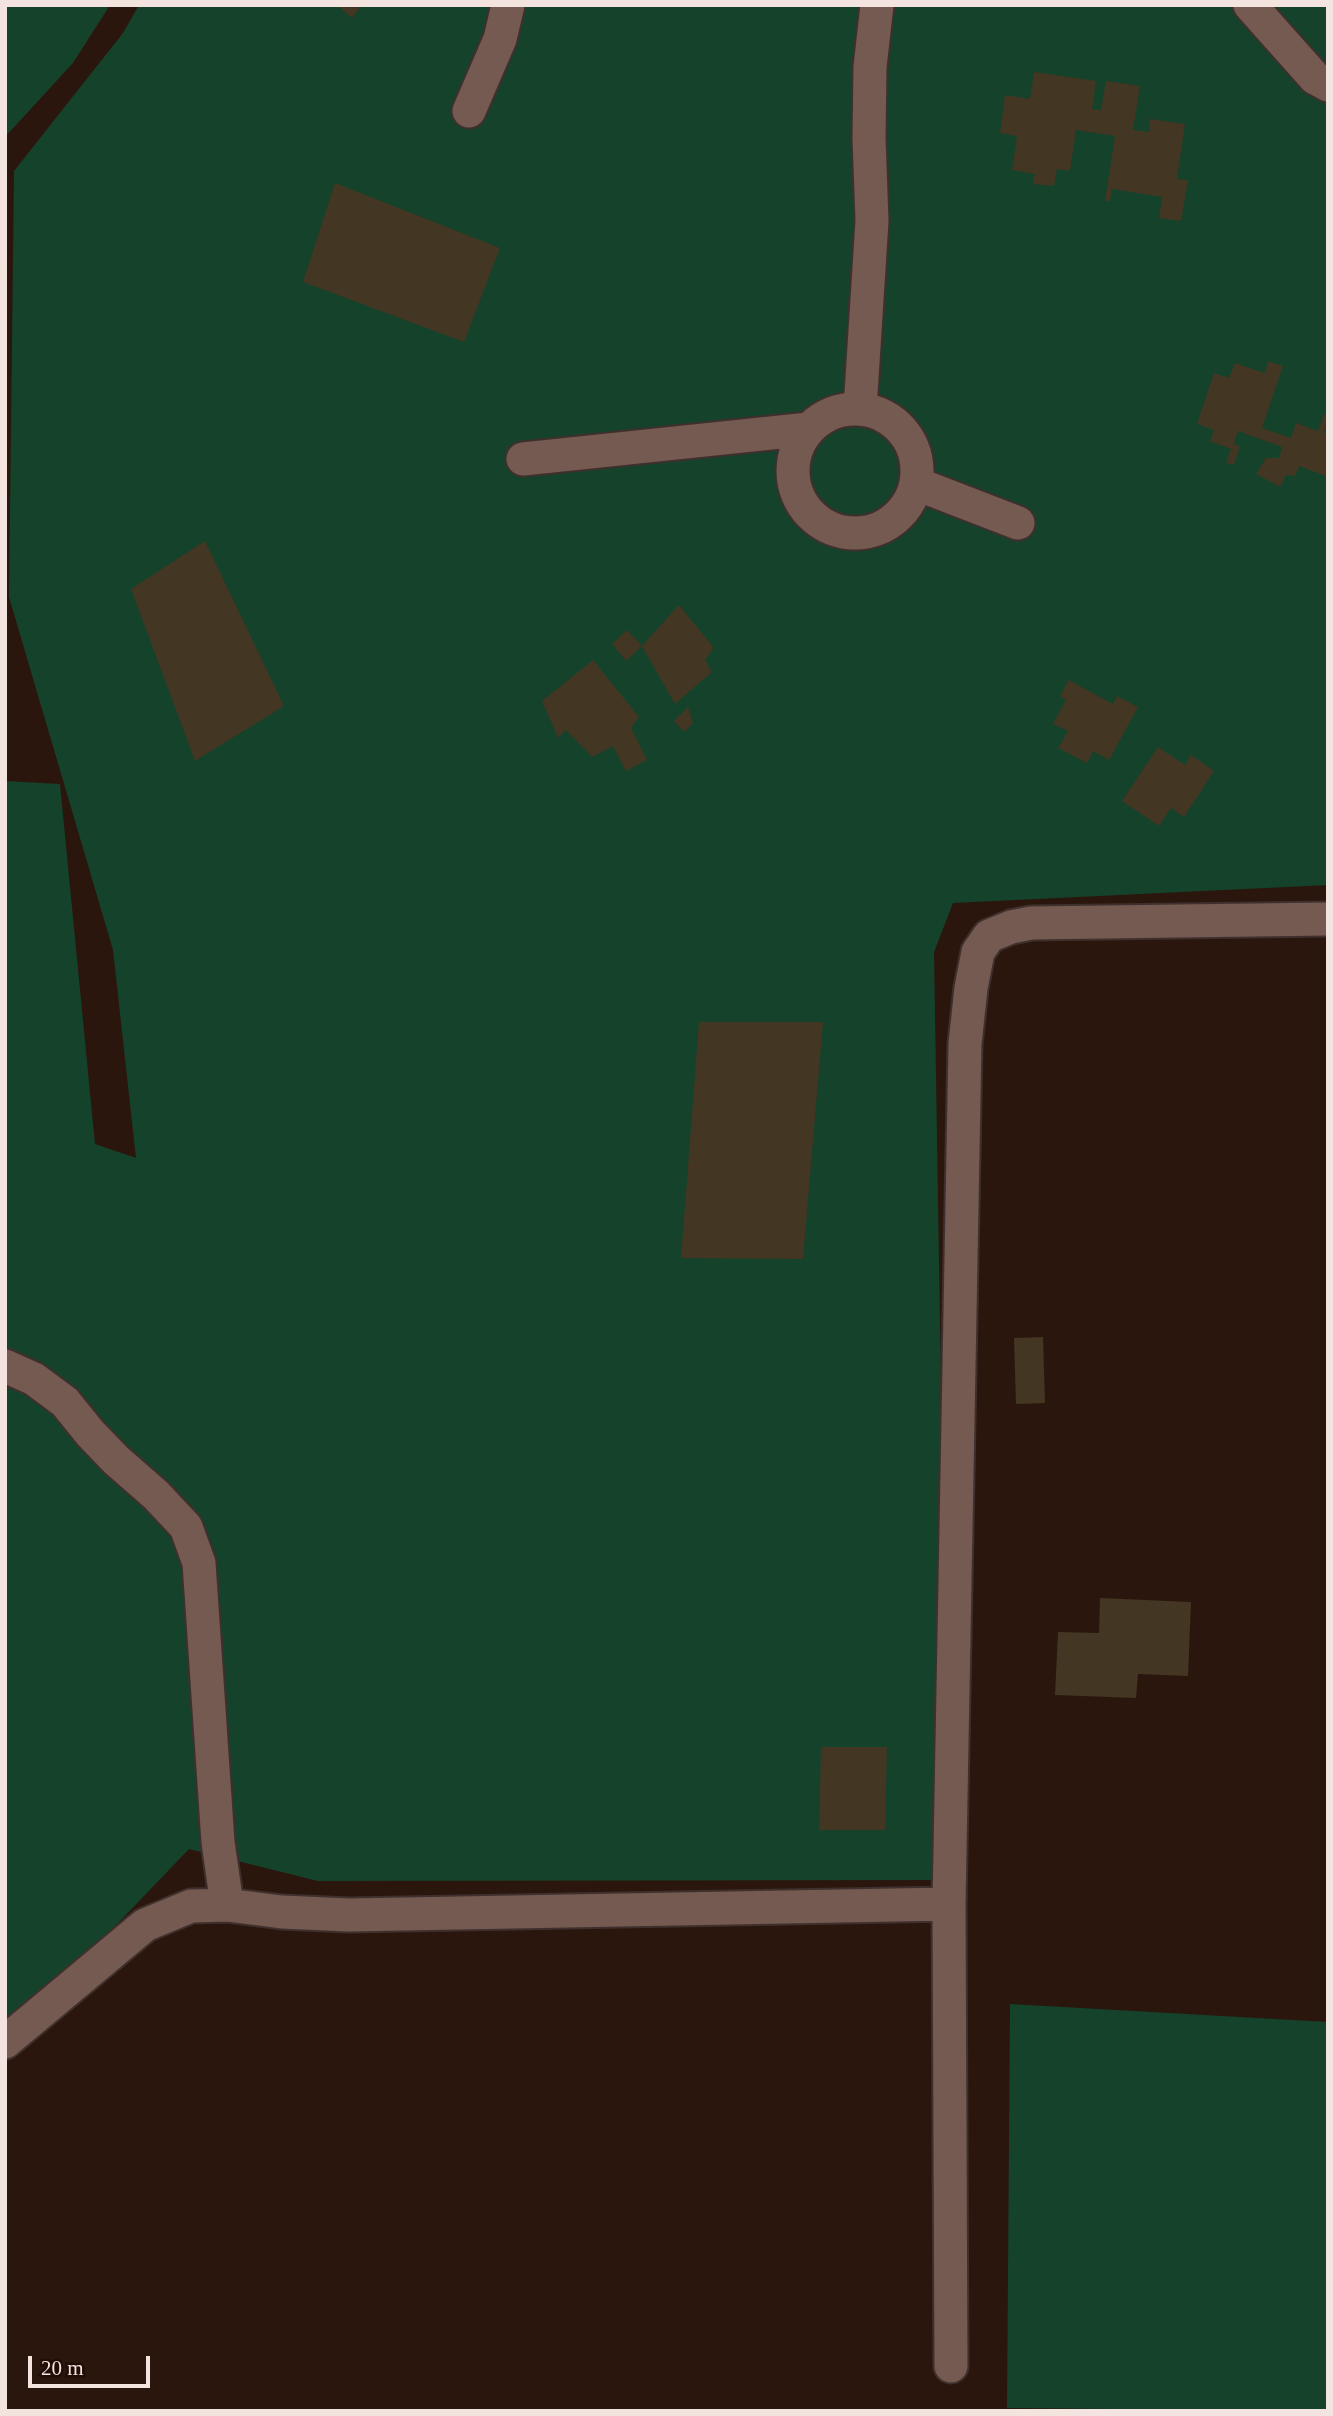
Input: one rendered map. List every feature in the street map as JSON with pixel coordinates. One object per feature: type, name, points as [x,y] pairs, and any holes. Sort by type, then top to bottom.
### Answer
[{"type":"street","points":[[469,111],[499,39],[508,5]]},
{"type":"street","points":[[860,409],[872,221],[870,67],[877,5]]},
{"type":"street","points":[[1250,5],[1315,78],[1328,85]]},
{"type":"street","points":[[860,409],[877,412],[893,421],[905,433],[914,449],[918,466],[917,484],[905,510],[883,528],[854,534],[827,528],[805,509],[793,483],[795,454],[809,429],[824,417],[841,410],[860,409]]},
{"type":"street","points":[[523,459],[809,429]]},
{"type":"street","points":[[917,484],[1018,523]]},
{"type":"street","points":[[951,2366],[949,1904],[965,1044],[978,952],[989,936],[1031,922],[1328,919]]},
{"type":"street","points":[[5,1366],[34,1379],[65,1402],[116,1460],[156,1495],[186,1527],[199,1563],[218,1842],[227,1905]]},
{"type":"street","points":[[5,2042],[145,1925],[191,1906],[227,1905],[282,1912],[349,1915],[949,1904]]},
{"type":"green space","points":[[5,5],[110,5],[73,63],[5,137]]},
{"type":"green space","points":[[139,5],[1328,5],[1328,885],[953,903],[934,952],[949,1880],[318,1881],[189,1849],[5,2041],[5,781],[60,784],[95,1144],[136,1158],[113,950],[9,597],[14,171],[123,33]]},
{"type":"green space","points":[[1010,2004],[1328,2022],[1328,2411],[1007,2408]]},
{"type":"building","points":[[337,5],[362,5],[352,18]]},
{"type":"building","points":[[1034,72],[1096,81],[1092,109],[1101,110],[1106,81],[1140,86],[1133,130],[1149,132],[1150,119],[1185,124],[1177,179],[1188,180],[1181,221],[1159,218],[1162,197],[1112,189],[1110,201],[1105,201],[1115,136],[1076,130],[1070,171],[1057,169],[1054,186],[1033,184],[1035,174],[1012,170],[1017,136],[1000,133],[1005,95],[1030,99]]},
{"type":"building","points":[[335,183],[500,248],[464,342],[303,282]]},
{"type":"building","points":[[1268,361],[1283,366],[1262,428],[1291,438],[1296,423],[1318,431],[1324,414],[1328,416],[1324,433],[1328,434],[1328,477],[1299,466],[1295,476],[1286,475],[1280,487],[1256,474],[1266,458],[1279,458],[1282,447],[1238,431],[1234,444],[1240,446],[1234,465],[1226,463],[1231,449],[1210,441],[1214,430],[1197,424],[1214,373],[1229,378],[1235,363],[1265,373]]},
{"type":"building","points":[[205,541],[284,706],[195,761],[131,589]]},
{"type":"building","points":[[679,605],[714,648],[705,660],[712,672],[675,704],[642,646]]},
{"type":"building","points":[[627,630],[642,646],[626,661],[612,644]]},
{"type":"building","points":[[593,660],[639,717],[631,728],[647,760],[626,771],[613,746],[592,757],[566,730],[558,738],[542,701]]},
{"type":"building","points":[[1069,680],[1113,704],[1117,696],[1138,707],[1109,760],[1093,751],[1087,763],[1058,748],[1068,731],[1053,724],[1066,700],[1060,696]]},
{"type":"building","points":[[688,707],[693,723],[684,732],[674,721]]},
{"type":"building","points":[[1158,747],[1185,765],[1191,755],[1214,771],[1184,817],[1171,808],[1159,826],[1122,801]]},
{"type":"building","points":[[699,1022],[823,1022],[803,1259],[681,1258]]},
{"type":"building","points":[[1043,1337],[1045,1403],[1016,1404],[1014,1338]]},
{"type":"building","points":[[1100,1598],[1191,1602],[1188,1676],[1138,1674],[1136,1698],[1055,1695],[1058,1632],[1099,1633]]},
{"type":"building","points":[[821,1747],[887,1747],[885,1830],[819,1830]]}]
